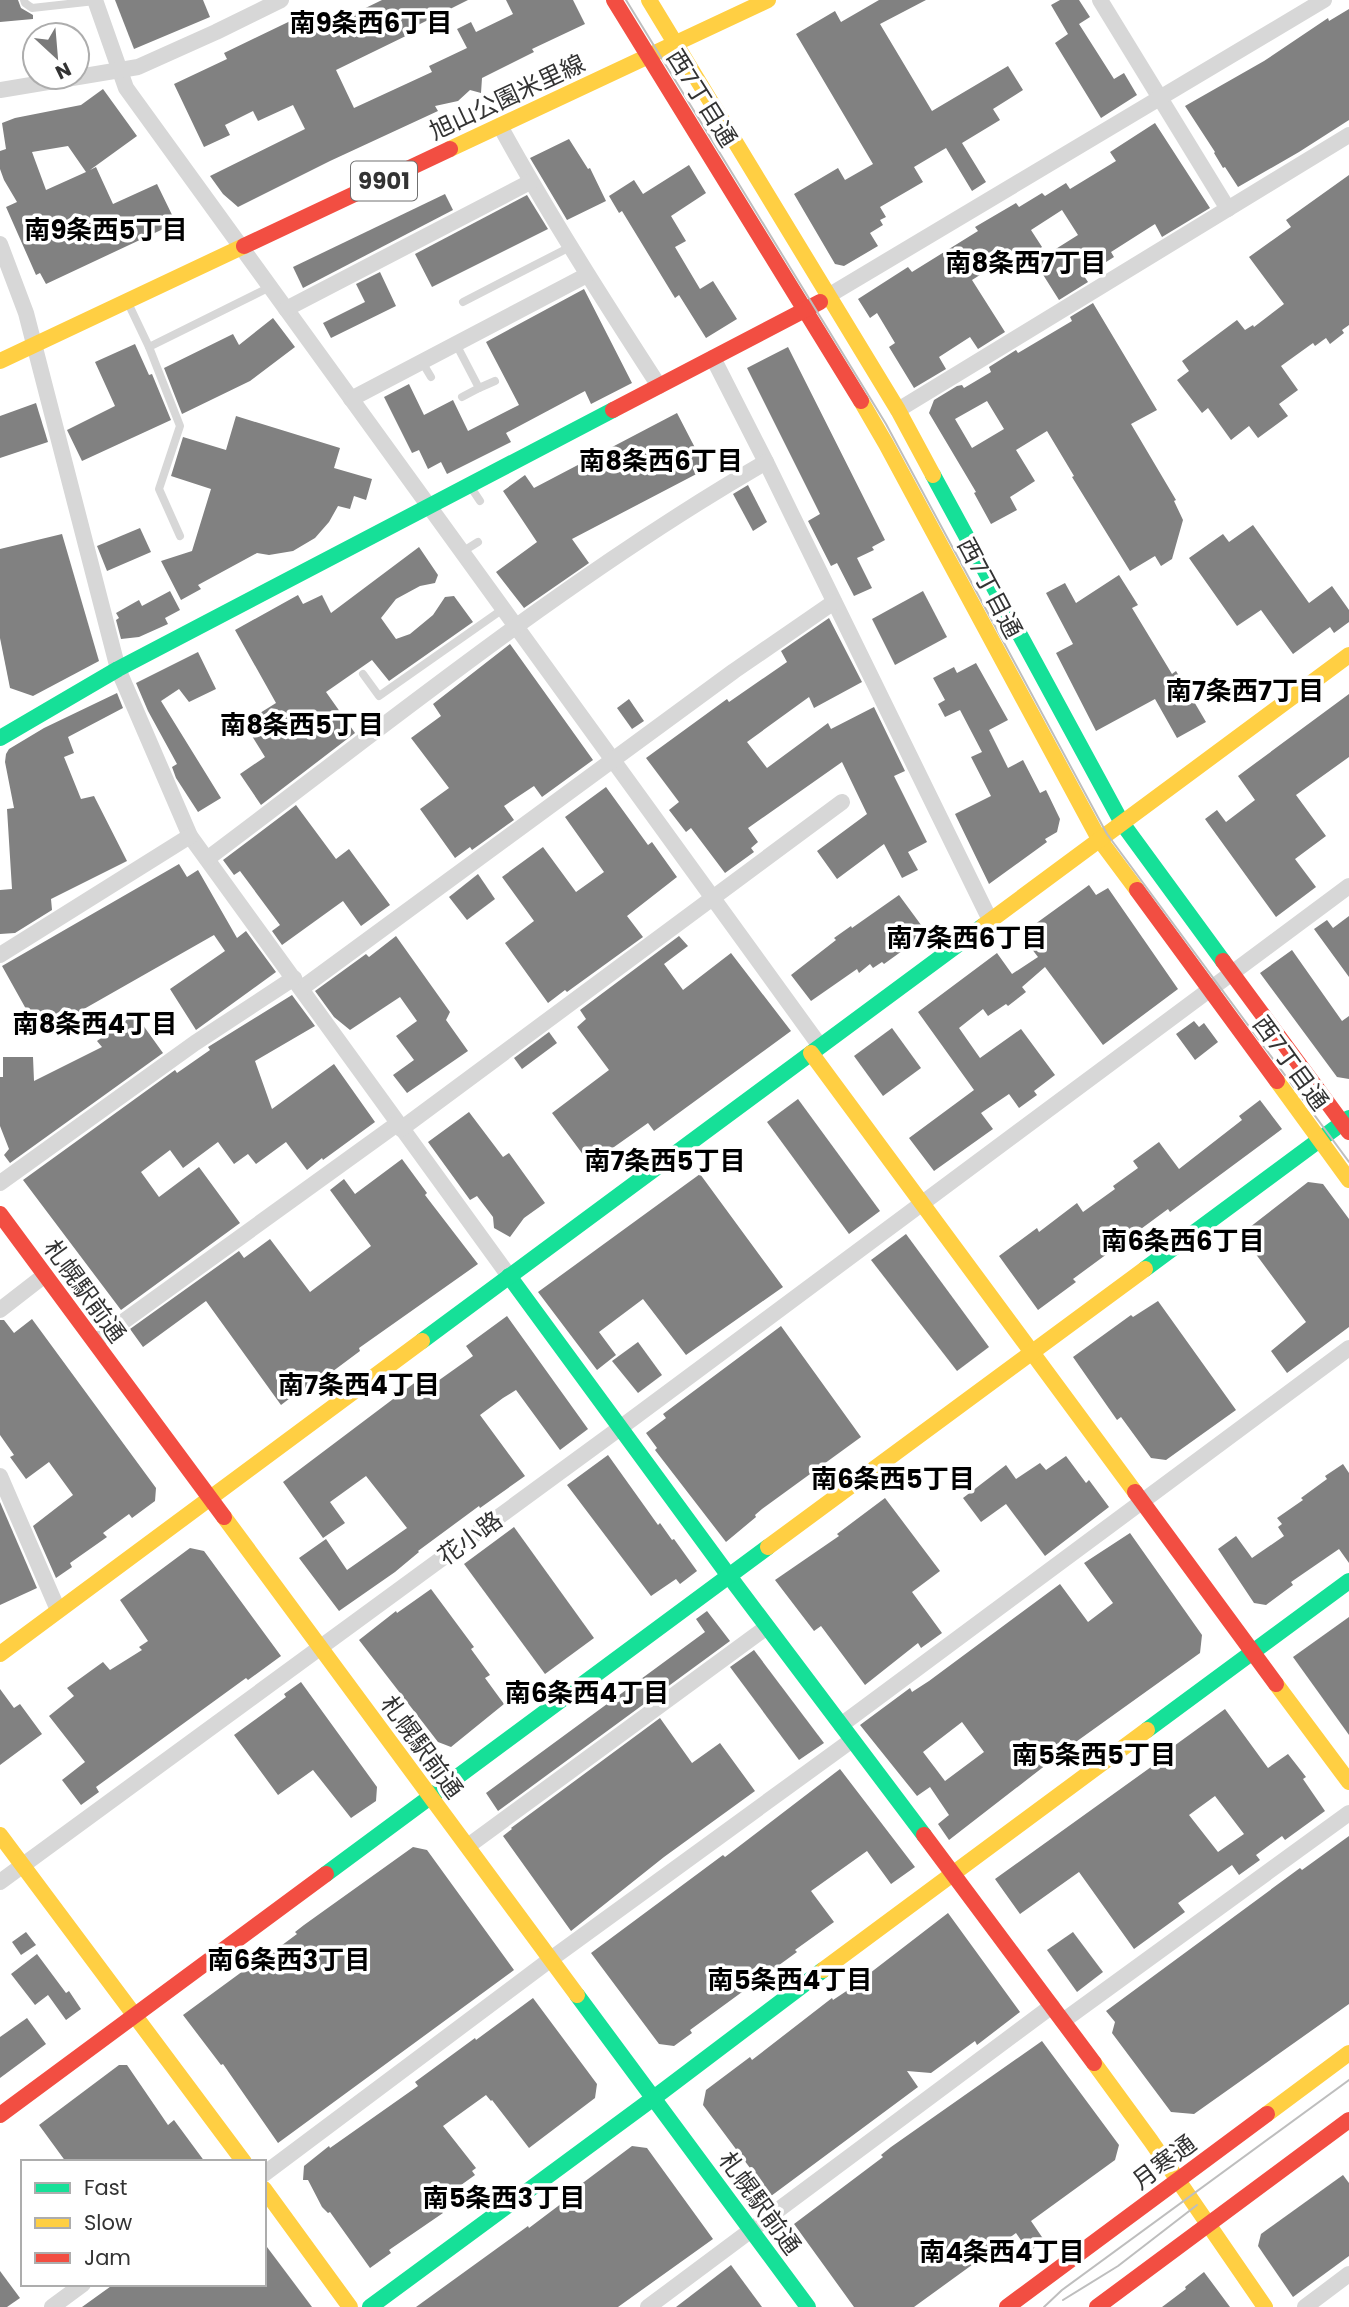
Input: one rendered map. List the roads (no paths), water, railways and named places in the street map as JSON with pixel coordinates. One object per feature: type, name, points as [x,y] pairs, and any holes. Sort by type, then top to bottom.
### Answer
[{"type":"street","points":[[95,0],[126,88],[516,627],[559,675],[613,760],[712,897],[922,1203],[1349,1782]]},
{"type":"street","points":[[0,90],[145,65],[281,0]]},
{"type":"street","name":"西7丁目通","points":[[614,0],[806,309],[886,444],[1100,839],[1349,1180]]},
{"type":"street","name":"西7丁目通","points":[[649,0],[898,410],[1122,823],[1231,974],[1347,1125]]},
{"type":"street","name":"旭山公園米里線","points":[[0,361],[768,0]]},
{"type":"street","points":[[1100,0],[1228,208]]},
{"type":"street","points":[[0,738],[118,669],[806,309],[1324,0]]},
{"type":"street","points":[[500,126],[530,182],[659,386]]},
{"type":"street","points":[[898,410],[1349,135]]},
{"type":"street","points":[[286,309],[530,182]]},
{"type":"street","points":[[0,244],[26,313],[118,669],[190,836],[729,1576],[1063,2021],[1178,2180],[1265,2307]]},
{"type":"street","points":[[351,399],[587,275]]},
{"type":"street","points":[[713,358],[991,922]]},
{"type":"street","points":[[207,859],[516,627],[694,504],[766,462]]},
{"type":"street","points":[[0,1183],[195,1043],[298,983],[613,760],[731,666],[834,602]]},
{"type":"street","points":[[0,1654],[1349,655]]},
{"type":"street","points":[[95,1342],[399,1126],[842,802]]},
{"type":"street","points":[[0,955],[190,836]]},
{"type":"street","name":"花小路","points":[[0,1882],[620,1428],[1349,886]]},
{"type":"street","points":[[0,2115],[1319,1140],[1347,1125]]},
{"type":"street","name":"札幌駅前通","points":[[0,1214],[808,2307]]},
{"type":"street","points":[[0,1310],[45,1275]]},
{"type":"street","points":[[841,1725],[1349,1348]]},
{"type":"street","points":[[0,1476],[58,1610]]},
{"type":"street","points":[[370,2307],[1349,1581]]},
{"type":"street","points":[[468,1846],[767,1627]]},
{"type":"street","points":[[266,2172],[551,1958],[852,1741]]},
{"type":"street","points":[[1063,2021],[1349,1813]]},
{"type":"street","points":[[0,1835],[243,2160]]},
{"type":"street","points":[[648,2307],[1052,2006]]},
{"type":"street","name":"月寒通","points":[[1007,2307],[1349,2053]]},
{"type":"street","points":[[1097,2307],[1349,2120]]},
{"type":"street","points":[[266,2192],[350,2307]]},
{"type":"street","points":[[1305,2307],[1349,2274]]},
{"type":"street","points":[[52,2307],[80,2286]]},
{"type":"lane","points":[[24,0],[32,8],[95,0]]},
{"type":"lane","points":[[463,302],[570,247]]},
{"type":"lane","points":[[149,347],[270,287]]},
{"type":"lane","points":[[128,302],[180,426],[159,489],[180,536]]},
{"type":"lane","points":[[456,344],[479,388]]},
{"type":"lane","points":[[422,362],[431,377]]},
{"type":"lane","points":[[462,397],[495,381]]},
{"type":"lane","points":[[470,485],[480,501]]},
{"type":"lane","points":[[462,552],[478,542]]},
{"type":"lane","points":[[363,674],[379,696],[503,608]]},
{"type":"tram line","points":[[626,0],[886,424],[1107,834],[1349,1162]]},
{"type":"tram line","points":[[1044,2307],[1062,2290],[1349,2080]]},
{"type":"tram line","points":[[1063,2300],[1118,2266],[1197,2205]]},
{"type":"district","name":"南9条西6丁目","points":[[371,23]]},
{"type":"district","name":"南9条西5丁目","points":[[106,230]]},
{"type":"district","name":"南8条西7丁目","points":[[1026,263]]},
{"type":"district","name":"南8条西6丁目","points":[[661,461]]},
{"type":"district","name":"南7条西7丁目","points":[[1245,691]]},
{"type":"district","name":"南8条西5丁目","points":[[302,725]]},
{"type":"district","name":"南7条西6丁目","points":[[967,938]]},
{"type":"district","name":"南8条西4丁目","points":[[95,1024]]},
{"type":"district","name":"南7条西5丁目","points":[[665,1161]]},
{"type":"district","name":"南6条西6丁目","points":[[1183,1241]]},
{"type":"district","name":"南7条西4丁目","points":[[359,1385]]},
{"type":"district","name":"南6条西5丁目","points":[[893,1479]]},
{"type":"district","name":"南6条西4丁目","points":[[587,1693]]},
{"type":"district","name":"南5条西5丁目","points":[[1094,1755]]},
{"type":"district","name":"南6条西3丁目","points":[[289,1960]]},
{"type":"district","name":"南5条西4丁目","points":[[790,1980]]},
{"type":"district","name":"南5条西3丁目","points":[[504,2198]]},
{"type":"district","name":"南4条西4丁目","points":[[1002,2252]]}]
